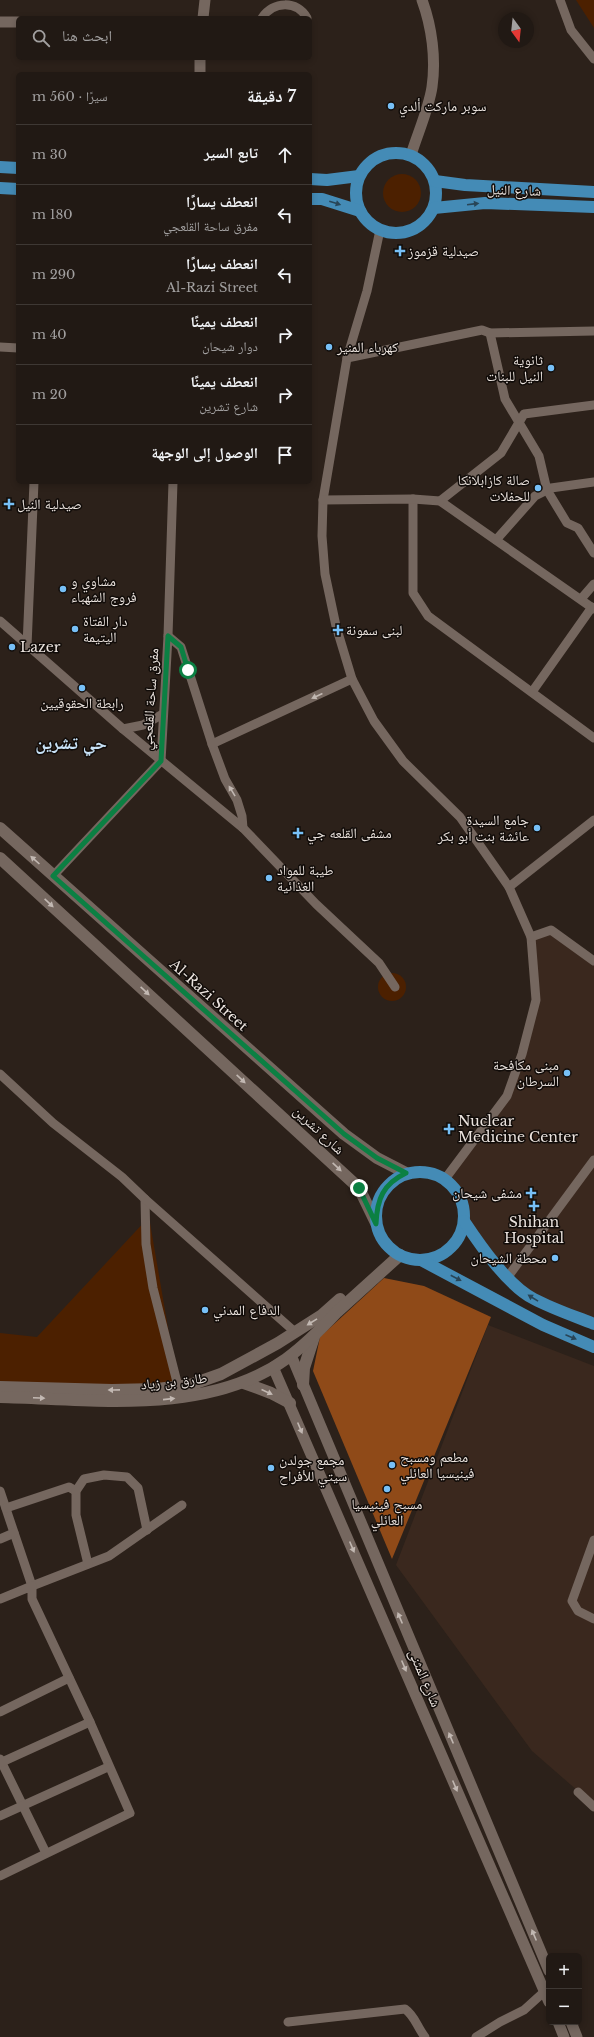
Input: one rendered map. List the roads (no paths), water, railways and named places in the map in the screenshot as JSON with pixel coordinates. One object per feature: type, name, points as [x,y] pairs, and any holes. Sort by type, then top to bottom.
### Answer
[{"type":"main road","points":[[397,152],[411,155],[428,167],[435,181],[437,198],[434,208],[423,223],[410,231],[395,233],[380,230],[371,225],[360,211],[356,197],[356,187],[359,176],[367,164],[379,156],[397,152]]},
{"type":"main road","points":[[0,167],[16,168]]},
{"type":"main road","points":[[312,179],[326,180],[359,176]]},
{"type":"main road","name":"شارع النيل","points":[[435,181],[465,185],[594,192]]},
{"type":"main road","points":[[0,188],[16,189]]},
{"type":"main road","points":[[312,199],[322,199],[360,211]]},
{"type":"main road","name":"شارع النيل","points":[[434,208],[485,203],[594,207]]},
{"type":"main road","name":"Al-Razi Street","points":[[0,828],[344,1134],[377,1158],[406,1173]]},
{"type":"main road","name":"شارع تشرين","points":[[0,858],[359,1188],[376,1224]]},
{"type":"main road","points":[[421,1260],[436,1257],[444,1253],[458,1238],[464,1221],[464,1206],[459,1194],[445,1178],[431,1172],[406,1173],[397,1178],[382,1192],[376,1206],[376,1224],[385,1243],[397,1253],[421,1260],[543,1324],[594,1347]]},
{"type":"main road","points":[[464,1221],[481,1247],[507,1278],[532,1299],[594,1324]]},
{"type":"main road","points":[[0,1387],[112,1390],[190,1385],[221,1374],[270,1348],[322,1315],[397,1253]]},
{"type":"main road","name":"طارق بن زياد","points":[[0,1397],[148,1401],[206,1394],[244,1383],[276,1365],[314,1337],[337,1312],[397,1253]]},
{"type":"main road","points":[[295,1332],[300,1335],[302,1346]]},
{"type":"main road","points":[[303,1385],[304,1368],[314,1337]]},
{"type":"main road","points":[[270,1348],[268,1355],[271,1362],[276,1365]]},
{"type":"main road","points":[[244,1383],[272,1393],[290,1404]]},
{"type":"street","points":[[203,16],[206,0]]},
{"type":"street","points":[[411,155],[432,88],[432,54],[429,18],[422,0]]},
{"type":"street","points":[[560,0],[571,30],[594,59]]},
{"type":"street","points":[[263,16],[267,10],[278,4],[284,3],[292,4],[301,9],[306,16]]},
{"type":"street","points":[[0,22],[16,22]]},
{"type":"street","points":[[200,60],[200,72]]},
{"type":"street","points":[[380,230],[369,283],[347,358],[323,500],[322,536],[324,574],[336,626],[352,679],[374,721],[403,761],[460,817],[509,887],[532,937],[536,1000],[520,1061],[507,1096],[445,1178]]},
{"type":"street","points":[[347,358],[482,330],[490,333],[594,331]]},
{"type":"street","points":[[490,333],[505,400],[539,456],[547,490],[567,523],[578,528],[594,553]]},
{"type":"street","points":[[0,347],[16,348]]},
{"type":"street","points":[[440,501],[501,453],[524,414],[594,405]]},
{"type":"street","points":[[496,540],[535,496],[547,490],[594,482]]},
{"type":"street","points":[[27,646],[34,484]]},
{"type":"street","name":"مفرق ساحة القلعجي","points":[[53,876],[161,761],[174,484]]},
{"type":"street","points":[[323,500],[413,499],[440,501],[593,608],[532,692]]},
{"type":"street","points":[[413,499],[413,593],[428,616],[594,738]]},
{"type":"street","points":[[581,599],[594,584]]},
{"type":"street","points":[[0,620],[27,646],[123,729],[243,828],[316,904],[379,963],[395,987]]},
{"type":"street","points":[[168,636],[181,647],[212,744],[225,779],[237,800],[242,816],[243,828]]},
{"type":"street","points":[[212,744],[352,679]]},
{"type":"street","points":[[123,729],[143,725],[163,714]]},
{"type":"street","points":[[509,887],[594,820]]},
{"type":"street","points":[[532,937],[551,930],[594,961]]},
{"type":"street","points":[[0,1074],[53,1123],[122,1177],[295,1332]]},
{"type":"street","points":[[507,1278],[594,1160]]},
{"type":"street","points":[[145,1199],[146,1244],[153,1288],[178,1386]]},
{"type":"street","name":"شارع المثنى","points":[[291,1355],[546,1964]]},
{"type":"street","name":"شارع المثنى","points":[[276,1365],[290,1404],[546,1995]]},
{"type":"street","points":[[88,1564],[76,1515],[76,1491],[84,1479],[104,1475],[126,1477],[138,1488],[147,1530]]},
{"type":"street","points":[[6,1508],[69,1487],[76,1491]]},
{"type":"street","points":[[0,1491],[32,1586],[32,1598],[90,1722],[108,1767],[130,1813],[0,1876]]},
{"type":"street","points":[[0,1599],[109,1556],[182,1505]]},
{"type":"street","points":[[0,1539],[14,1534]]},
{"type":"street","points":[[594,1540],[572,1602],[578,1611],[594,1619]]},
{"type":"street","points":[[0,1712],[69,1678]]},
{"type":"street","points":[[46,1853],[1,1761],[90,1722]]},
{"type":"street","points":[[0,1816],[108,1767]]},
{"type":"street","points":[[578,1792],[594,1807]]},
{"type":"street","points":[[476,2037],[500,2022],[524,2010],[544,1991]]},
{"type":"street","points":[[288,2022],[405,2009],[413,2014],[419,2030],[425,2037]]},
{"type":"street","points":[[559,2025],[564,2037]]},
{"type":"street","points":[[572,2025],[577,2037]]},
{"type":"place","name":"سوبر ماركت ألدي","points":[[391,106]]},
{"type":"place","name":"صيدلية قزموز","points":[[400,251]]},
{"type":"place","name":"كهرباء المنير","points":[[329,347]]},
{"type":"place","name":"ثانوية النيل للبنات","points":[[551,368]]},
{"type":"place","name":"صالة كازابلانكا للحفلات","points":[[538,488]]},
{"type":"place","name":"صيدلية النيل","points":[[9,504]]},
{"type":"place","name":"مشاوي و فروج الشهباء","points":[[63,589]]},
{"type":"place","name":"دار الفتاة اليتيمة","points":[[75,629]]},
{"type":"place","name":"لبنى سمونة","points":[[338,630]]},
{"type":"place","name":"Lazer","points":[[12,647]]},
{"type":"place","name":"رابطة الحقوقيين","points":[[82,688]]},
{"type":"place","name":"جامع السيدة عائشة بنت أبو بكر","points":[[537,828]]},
{"type":"place","name":"مشفى القلعه جي","points":[[298,833]]},
{"type":"place","name":"طيبة للمواد الغذائية","points":[[269,878]]},
{"type":"place","name":"مبنى مكافحة السرطان","points":[[567,1073]]},
{"type":"place","name":"Nuclear Medicine Center","points":[[449,1129]]},
{"type":"place","name":"مشفى شيحان","points":[[531,1193]]},
{"type":"place","name":"Shihan Hospital","points":[[534,1206]]},
{"type":"place","name":"محطة الشيحان","points":[[555,1258]]},
{"type":"place","name":"الدفاع المدني","points":[[205,1310]]},
{"type":"place","name":"مطعم ومسبح فينيسيا العائلي","points":[[392,1465]]},
{"type":"place","name":"مجمع جولدن سيتي للأفراح","points":[[271,1468]]},
{"type":"place","name":"مسبح فينيسيا العائلي","points":[[387,1489]]},
{"type":"district","name":"حي تشرين","points":[[71,743]]}]
